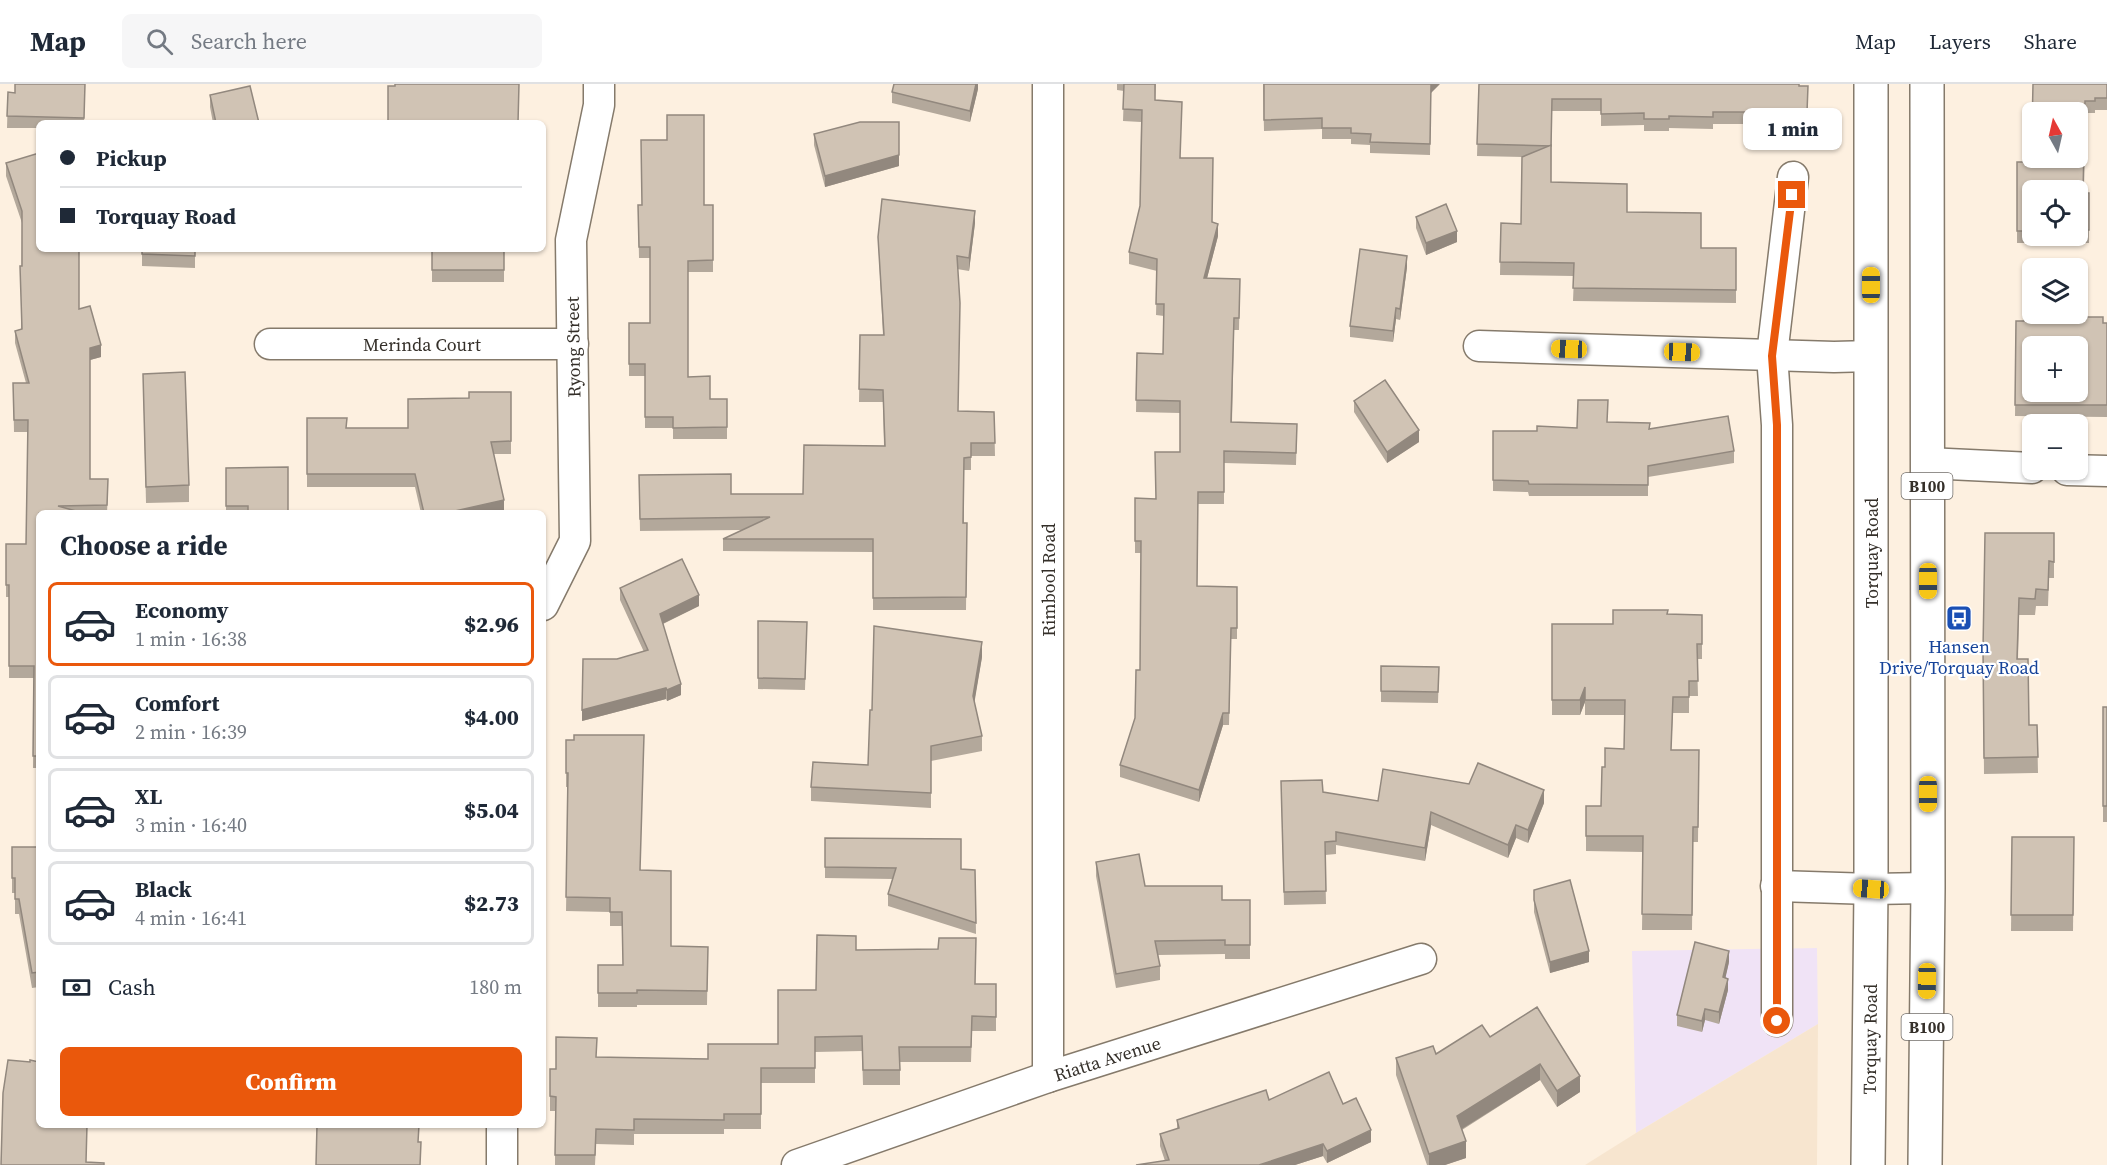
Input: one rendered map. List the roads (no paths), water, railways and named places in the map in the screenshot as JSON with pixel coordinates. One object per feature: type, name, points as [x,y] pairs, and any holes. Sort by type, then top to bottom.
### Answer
[{"type":"main road","name":"Torquay Road","points":[[1868,1165],[1871,889],[1871,84]]},
{"type":"main road","name":"B100","points":[[1925,1165],[1928,888],[1926,84]]},
{"type":"street","name":"Ryong Street","points":[[546,598],[575,541],[571,240],[599,105],[599,84]]},
{"type":"street","name":"Rimbool Road","points":[[1048,84],[1048,1077]]},
{"type":"street","points":[[1777,1021],[1777,425],[1772,356],[1793,177]]},
{"type":"street","name":"Merinda Court","points":[[270,345],[573,344]]},
{"type":"street","points":[[1479,346],[1772,356],[1870,356]]},
{"type":"street","points":[[1928,463],[2022,468]]},
{"type":"street","points":[[2088,471],[2107,471]]},
{"type":"street","points":[[1776,886],[1928,888]]},
{"type":"street","name":"Riatta Avenue","points":[[797,1165],[1048,1077],[1421,959]]},
{"type":"street","points":[[502,1128],[502,1165]]},
{"type":"place","name":"Hansen Drive/Torquay Road","points":[[1959,618]]}]
